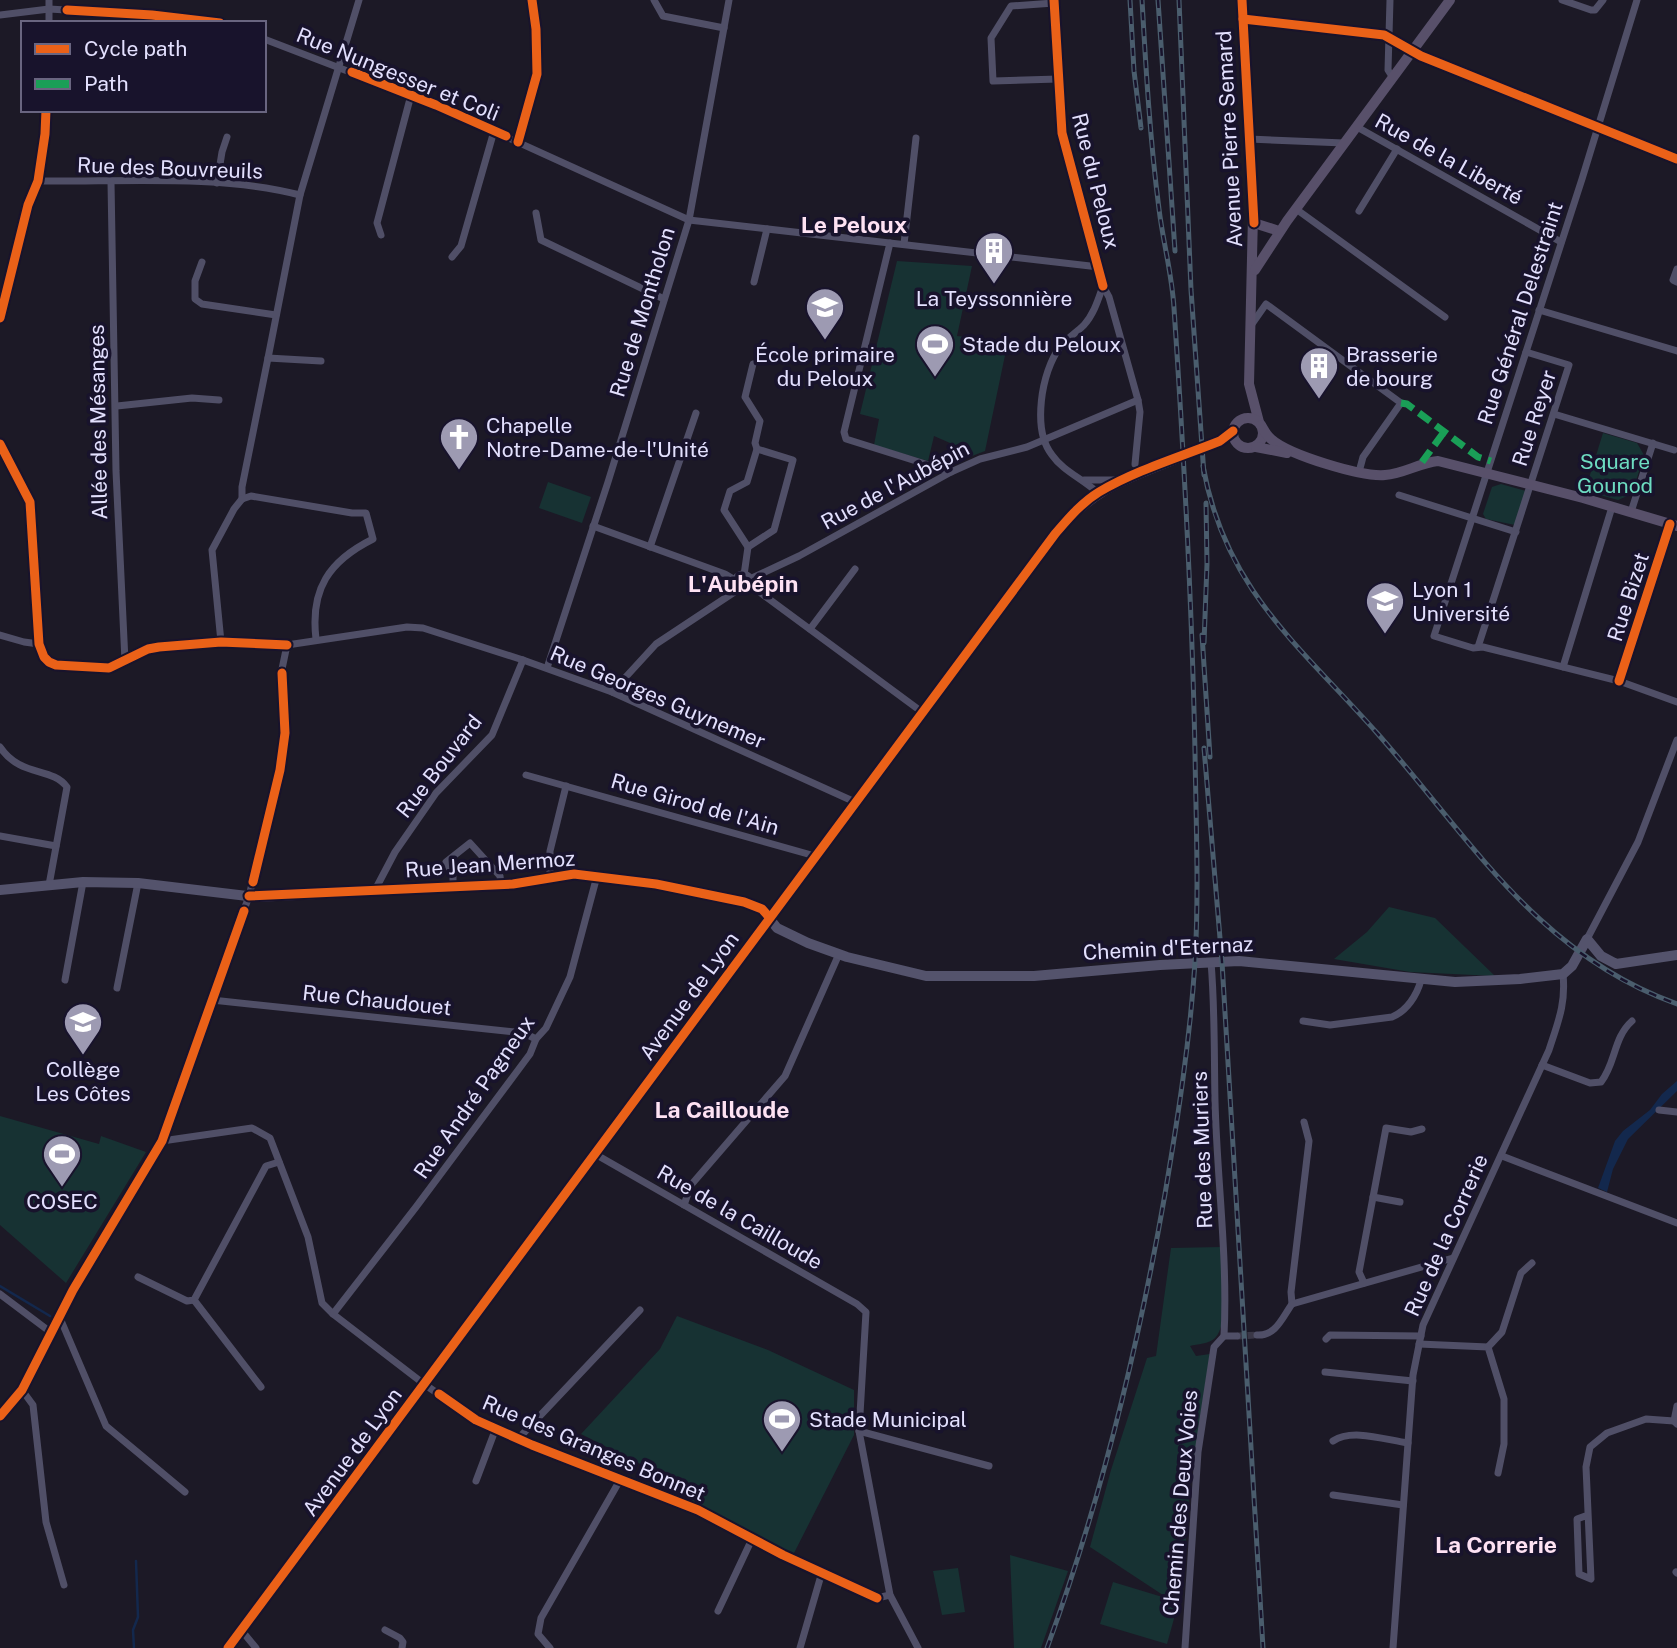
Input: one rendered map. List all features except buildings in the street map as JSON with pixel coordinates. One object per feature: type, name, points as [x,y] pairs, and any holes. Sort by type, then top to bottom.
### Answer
[{"type":"main road","name":"Avenue Pierre Semard","points":[[1241,0],[1254,223],[1249,384]]},
{"type":"main road","points":[[1252,276],[1287,221],[1450,0]]},
{"type":"main road","points":[[1254,245],[1287,221]]},
{"type":"main road","points":[[1254,223],[1276,230]]},
{"type":"main road","points":[[1249,384],[1263,437],[1256,447]]},
{"type":"main road","points":[[1249,384],[1243,412],[1235,426],[1237,443],[1246,449],[1256,447],[1301,455],[1359,472],[1387,475],[1422,462],[1438,461],[1488,472],[1673,525]]},
{"type":"main road","points":[[1235,426],[1245,418],[1260,424],[1273,441],[1301,455]]},
{"type":"main road","name":"Avenue de Lyon","points":[[1220,442],[1235,426]]},
{"type":"main road","name":"Avenue de Lyon","points":[[228,1648],[769,916],[1070,516],[1098,493],[1124,480],[1220,442],[1237,443]]},
{"type":"street","points":[[49,21],[50,0]]},
{"type":"street","points":[[242,499],[242,487],[300,195],[359,0]]},
{"type":"street","points":[[518,142],[537,74],[532,0]]},
{"type":"street","points":[[654,0],[663,16],[724,29]]},
{"type":"street","name":"Rue de Montholon","points":[[547,668],[689,220],[729,0]]},
{"type":"street","points":[[1390,0],[1388,70],[1394,78]]},
{"type":"street","points":[[1562,0],[1591,10],[1595,10],[1603,0]]},
{"type":"street","name":"Rue Général Delestraint","points":[[1478,648],[1434,636],[1637,0]]},
{"type":"street","points":[[1054,2],[1010,6],[991,38],[993,81],[1058,79]]},
{"type":"street","name":"Rue du Peloux","points":[[1054,2],[1062,132],[1103,286],[1109,298],[1138,400],[1140,412],[1135,464]]},
{"type":"street","points":[[0,15],[49,9],[203,21]]},
{"type":"street","points":[[1243,19],[1389,36],[1413,51],[1677,159]]},
{"type":"street","name":"Rue Nungesser et Coli","points":[[266,40],[411,95],[689,220],[1099,267]]},
{"type":"street","points":[[381,235],[377,223],[411,95]]},
{"type":"street","points":[[0,318],[28,205],[37,181],[46,112]]},
{"type":"street","name":"Rue de la Liberté","points":[[1357,127],[1561,242]]},
{"type":"street","points":[[452,257],[461,246],[494,131]]},
{"type":"street","points":[[217,183],[227,137]]},
{"type":"street","points":[[904,244],[916,138]]},
{"type":"street","points":[[1249,139],[1344,143]]},
{"type":"street","points":[[1359,211],[1397,149]]},
{"type":"street","name":"Rue des Bouvreuils","points":[[37,181],[217,183],[281,190],[300,195]]},
{"type":"street","name":"Allée des Mésanges","points":[[111,182],[117,407],[116,471],[125,661]]},
{"type":"street","points":[[1296,209],[1445,317]]},
{"type":"street","points":[[536,213],[541,240],[664,299]]},
{"type":"street","points":[[754,282],[767,229]]},
{"type":"street","points":[[890,243],[844,432],[846,439],[951,471]]},
{"type":"street","points":[[202,262],[195,281],[195,299],[202,304],[276,315]]},
{"type":"street","points":[[1675,281],[1677,269]]},
{"type":"street","points":[[1098,493],[1084,480],[1060,465],[1050,453],[1043,439],[1040,417],[1047,376],[1058,351],[1085,324],[1095,309],[1103,286]]},
{"type":"street","points":[[1250,328],[1266,304],[1401,403],[1363,457],[1359,472]]},
{"type":"street","points":[[1539,310],[1677,351]]},
{"type":"street","name":"Rue Reyer","points":[[1478,648],[1569,365],[1526,352]]},
{"type":"street","points":[[268,358],[321,361]]},
{"type":"street","points":[[612,692],[656,644],[739,589],[747,589],[748,547],[724,510],[730,491],[747,482],[757,449],[755,443],[760,421],[745,397],[753,364]]},
{"type":"street","points":[[117,407],[192,398],[219,400]]},
{"type":"street","name":"Rue de l'Aubépin","points":[[748,580],[799,556],[951,471],[980,459],[1027,447],[1138,400]]},
{"type":"street","points":[[650,547],[696,413]]},
{"type":"street","points":[[1554,414],[1674,450]]},
{"type":"street","points":[[0,443],[4,461],[30,502],[39,644],[0,635]]},
{"type":"street","points":[[1631,512],[1653,443]]},
{"type":"street","points":[[748,547],[775,530],[793,460],[757,449]]},
{"type":"street","points":[[1084,480],[1124,480]]},
{"type":"street","points":[[1399,495],[1516,533]]},
{"type":"street","points":[[221,642],[212,551],[234,509],[242,499],[251,496],[366,513],[373,539],[354,549],[328,573],[317,594],[314,623],[316,639]]},
{"type":"street","points":[[1563,667],[1612,507]]},
{"type":"street","name":"Rue Bizet","points":[[1619,681],[1673,525]]},
{"type":"street","points":[[593,526],[735,580]]},
{"type":"street","points":[[810,629],[855,569]]},
{"type":"street","points":[[739,589],[735,580],[739,575],[922,712]]},
{"type":"street","name":"Rue Georges Guynemer","points":[[39,644],[49,662],[56,665],[109,668],[148,649],[159,647],[221,642],[287,645],[407,627],[423,628],[612,692],[855,802]]},
{"type":"street","points":[[0,1416],[22,1390],[74,1290],[162,1141],[249,896],[280,770],[285,733],[282,669],[287,645]]},
{"type":"street","points":[[1478,648],[1619,681],[1677,702]]},
{"type":"street","name":"Rue Bouvard","points":[[375,890],[395,852],[436,793],[492,734],[523,660]]},
{"type":"street","points":[[1563,974],[1575,961],[1638,842],[1677,740]]},
{"type":"street","points":[[0,747],[16,765],[61,779],[67,787],[49,885]]},
{"type":"street","name":"Rue Girod de l'Ain","points":[[526,775],[815,856]]},
{"type":"street","points":[[550,878],[550,851],[566,786]]},
{"type":"street","points":[[0,836],[56,846]]},
{"type":"street","points":[[453,887],[453,874],[446,862],[470,843],[500,876],[501,885]]},
{"type":"street","name":"Rue Jean Mermoz","points":[[0,890],[83,882],[138,883],[249,896],[501,885],[574,874],[656,884],[744,902],[762,909],[769,916]]},
{"type":"street","name":"Rue André Pagneux","points":[[333,1314],[416,1208],[530,1054],[536,1039],[546,1028],[570,977],[597,876]]},
{"type":"street","points":[[65,980],[83,882]]},
{"type":"street","points":[[117,988],[138,883]]},
{"type":"street","name":"Chemin d'Eternaz","points":[[769,916],[777,928],[808,943],[839,954],[926,976],[1034,976],[1254,961],[1421,980],[1482,981],[1563,974]]},
{"type":"street","points":[[1587,939],[1601,956],[1612,963],[1677,955]]},
{"type":"street","points":[[684,1205],[691,1185],[785,1076],[839,954]]},
{"type":"street","points":[[1575,961],[1586,956],[1601,956]]},
{"type":"street","name":"Rue des Muriers","points":[[1211,962],[1216,1011],[1215,1101],[1226,1297],[1224,1336]]},
{"type":"street","name":"Rue de la Correrie","points":[[1393,1648],[1413,1381],[1420,1340],[1432,1302],[1542,1065],[1563,1007],[1563,974]]},
{"type":"street","points":[[1303,1021],[1330,1025],[1392,1017],[1401,1013],[1418,990],[1421,980]]},
{"type":"street","name":"Rue Chaudouet","points":[[212,1000],[524,1033],[536,1039]]},
{"type":"street","points":[[1542,1065],[1590,1083],[1601,1082],[1621,1031],[1632,1021]]},
{"type":"street","points":[[1660,1110],[1677,1112]]},
{"type":"street","points":[[1292,1304],[1290,1292],[1309,1141],[1304,1122]]},
{"type":"street","points":[[162,1141],[252,1128],[270,1138],[308,1237],[322,1303],[333,1314]]},
{"type":"street","points":[[1364,1283],[1359,1272],[1386,1128],[1411,1132],[1422,1129]]},
{"type":"street","name":"Rue de la Cailloude","points":[[595,1154],[858,1304],[866,1312],[859,1431]]},
{"type":"street","points":[[1502,1156],[1677,1223]]},
{"type":"street","points":[[194,1300],[267,1166],[279,1162]]},
{"type":"street","points":[[1373,1197],[1400,1202]]},
{"type":"street","points":[[1257,1335],[1266,1336],[1275,1330],[1292,1304],[1453,1258]]},
{"type":"street","points":[[1488,1347],[1502,1332],[1521,1273],[1532,1263]]},
{"type":"street","points":[[138,1277],[187,1301],[194,1300]]},
{"type":"street","points":[[0,1294],[53,1334]]},
{"type":"street","points":[[194,1300],[261,1387]]},
{"type":"street","points":[[518,1439],[640,1310]]},
{"type":"street","name":"Rue des Granges Bonnet","points":[[333,1314],[476,1420],[698,1510],[752,1539],[877,1598],[890,1595]]},
{"type":"street","points":[[60,1318],[106,1426],[185,1492]]},
{"type":"street","points":[[1326,1339],[1330,1335],[1488,1347]]},
{"type":"street","points":[[1224,1336],[1237,1336]]},
{"type":"street","name":"Chemin des Deux Voies","points":[[1185,1648],[1198,1452],[1214,1348],[1224,1336]]},
{"type":"street","points":[[1488,1347],[1504,1399],[1504,1444],[1498,1473]]},
{"type":"street","points":[[1325,1372],[1413,1381]]},
{"type":"street","points":[[22,1390],[33,1405],[46,1522],[64,1585]]},
{"type":"street","points":[[1588,1515],[1577,1519],[1579,1574],[1591,1579],[1586,1467],[1590,1447],[1607,1433],[1646,1419],[1676,1422],[1677,1406]]},
{"type":"street","points":[[476,1481],[496,1429]]},
{"type":"street","points":[[918,1648],[890,1595],[859,1431],[989,1466]]},
{"type":"street","points":[[1333,1441],[1342,1435],[1353,1435],[1408,1443]]},
{"type":"street","points":[[550,1648],[538,1634],[541,1618],[620,1480]]},
{"type":"street","points":[[1333,1495],[1403,1505]]},
{"type":"street","points":[[718,1611],[752,1539]]},
{"type":"street","points":[[800,1648],[822,1572]]},
{"type":"street","points":[[385,1630],[400,1638],[403,1642],[402,1648]]},
{"type":"street","points":[[242,1631],[256,1648]]},
{"type":"green space","name":"Stade du Peloux","points":[[897,261],[972,266],[957,336],[1008,341],[985,451],[959,461],[957,446],[934,436],[928,461],[874,445],[879,419],[860,414]]},
{"type":"green space","name":"Square Gounod","points":[[1603,433],[1637,443],[1644,455],[1632,494],[1618,500],[1585,491]]},
{"type":"green space","points":[[548,482],[591,497],[582,523],[539,508]]},
{"type":"green space","points":[[1501,484],[1526,491],[1515,525],[1486,519],[1483,514],[1492,487]]},
{"type":"green space","points":[[1389,907],[1435,918],[1495,976],[1410,972],[1334,959],[1367,932]]},
{"type":"green space","name":"COSEC","points":[[0,1116],[99,1144],[101,1136],[146,1152],[66,1283],[0,1225]]},
{"type":"green space","points":[[1221,1247],[1224,1308],[1220,1331],[1206,1343],[1190,1346],[1196,1356],[1210,1354],[1190,1484],[1181,1605],[1178,1604],[1167,1644],[1100,1624],[1113,1582],[1169,1599],[1090,1547],[1111,1470],[1147,1358],[1156,1356],[1171,1248]]},
{"type":"green space","points":[[677,1316],[768,1350],[854,1390],[854,1435],[793,1555],[694,1504],[680,1484],[581,1434],[660,1349]]},
{"type":"green space","points":[[1010,1555],[1068,1571],[1041,1648],[1014,1648]]},
{"type":"green space","points":[[958,1568],[965,1612],[942,1615],[933,1571]]},
{"type":"water","points":[[1677,1081],[1677,1091],[1628,1139],[1613,1169],[1607,1192],[1598,1188],[1615,1141]]},
{"type":"waterway","points":[[0,1286],[50,1316]]},
{"type":"waterway","points":[[134,1648],[133,1630],[138,1617],[136,1561]]},
{"type":"tunnel","points":[[1237,1336],[1257,1335]]},
{"type":"railway","points":[[1130,0],[1141,128]]},
{"type":"railway","points":[[1047,1648],[1101,1480],[1143,1309],[1179,1107],[1195,962],[1195,752],[1184,475],[1173,295],[1153,157],[1142,0]]},
{"type":"railway","points":[[1158,0],[1175,251]]},
{"type":"railway","points":[[1179,0],[1191,290],[1204,475]]},
{"type":"railway","points":[[1203,466],[1214,510],[1229,548],[1247,582],[1294,643],[1377,733],[1476,852],[1545,924],[1584,955],[1628,982],[1677,1004]]},
{"type":"railway","points":[[1204,643],[1206,503]]},
{"type":"railway","points":[[1202,635],[1210,757]]},
{"type":"railway","points":[[1204,748],[1222,962],[1263,1648]]},
{"type":"marked path","points":[[1401,403],[1407,404],[1478,457],[1491,461]]},
{"type":"marked path","points":[[1422,462],[1444,432]]},
{"type":"cycle path","points":[[518,142],[537,74],[532,0]]},
{"type":"cycle path","points":[[1054,0],[1062,133],[1103,286]]},
{"type":"cycle path","points":[[1242,0],[1254,223]]},
{"type":"cycle path","points":[[67,10],[203,21]]},
{"type":"cycle path","points":[[1243,19],[1384,35],[1421,56],[1677,159]]},
{"type":"cycle path","points":[[352,72],[506,136]]},
{"type":"cycle path","points":[[0,318],[28,205],[38,181],[46,112]]},
{"type":"cycle path","points":[[228,1648],[1055,534],[1092,496],[1143,470],[1220,441],[1233,431]]},
{"type":"cycle path","points":[[0,444],[30,502],[39,644],[49,662],[56,665],[109,668],[148,649],[159,647],[221,642],[287,645]]},
{"type":"cycle path","points":[[1619,681],[1670,524]]},
{"type":"cycle path","points":[[253,882],[280,770],[285,733],[282,673]]},
{"type":"cycle path","points":[[249,896],[513,884],[574,874],[656,884],[744,902],[762,909],[769,917]]},
{"type":"cycle path","points":[[0,1416],[22,1390],[73,1290],[162,1141],[244,911]]},
{"type":"cycle path","points":[[439,1394],[476,1420],[532,1445],[698,1510],[783,1555],[877,1598]]},
{"type":"place","name":"La Teyssonnière","points":[[994,285]]},
{"type":"place","name":"École primaire du Peloux","points":[[825,341]]},
{"type":"place","name":"Stade du Peloux","points":[[935,378]]},
{"type":"place","name":"Brasserie de bourg","points":[[1319,400]]},
{"type":"place","name":"Chapelle Notre-Dame-de-l'Unité","points":[[459,471]]},
{"type":"place","name":"Lyon 1 Université","points":[[1385,635]]},
{"type":"place","name":"Collège Les Côtes","points":[[83,1056]]},
{"type":"place","name":"COSEC","points":[[62,1188]]},
{"type":"place","name":"Stade Municipal","points":[[782,1453]]},
{"type":"district","name":"Le Peloux","points":[[854,224]]},
{"type":"district","name":"L'Aubépin","points":[[743,583]]},
{"type":"district","name":"La Cailloude","points":[[722,1109]]},
{"type":"district","name":"La Correrie","points":[[1496,1544]]}]
